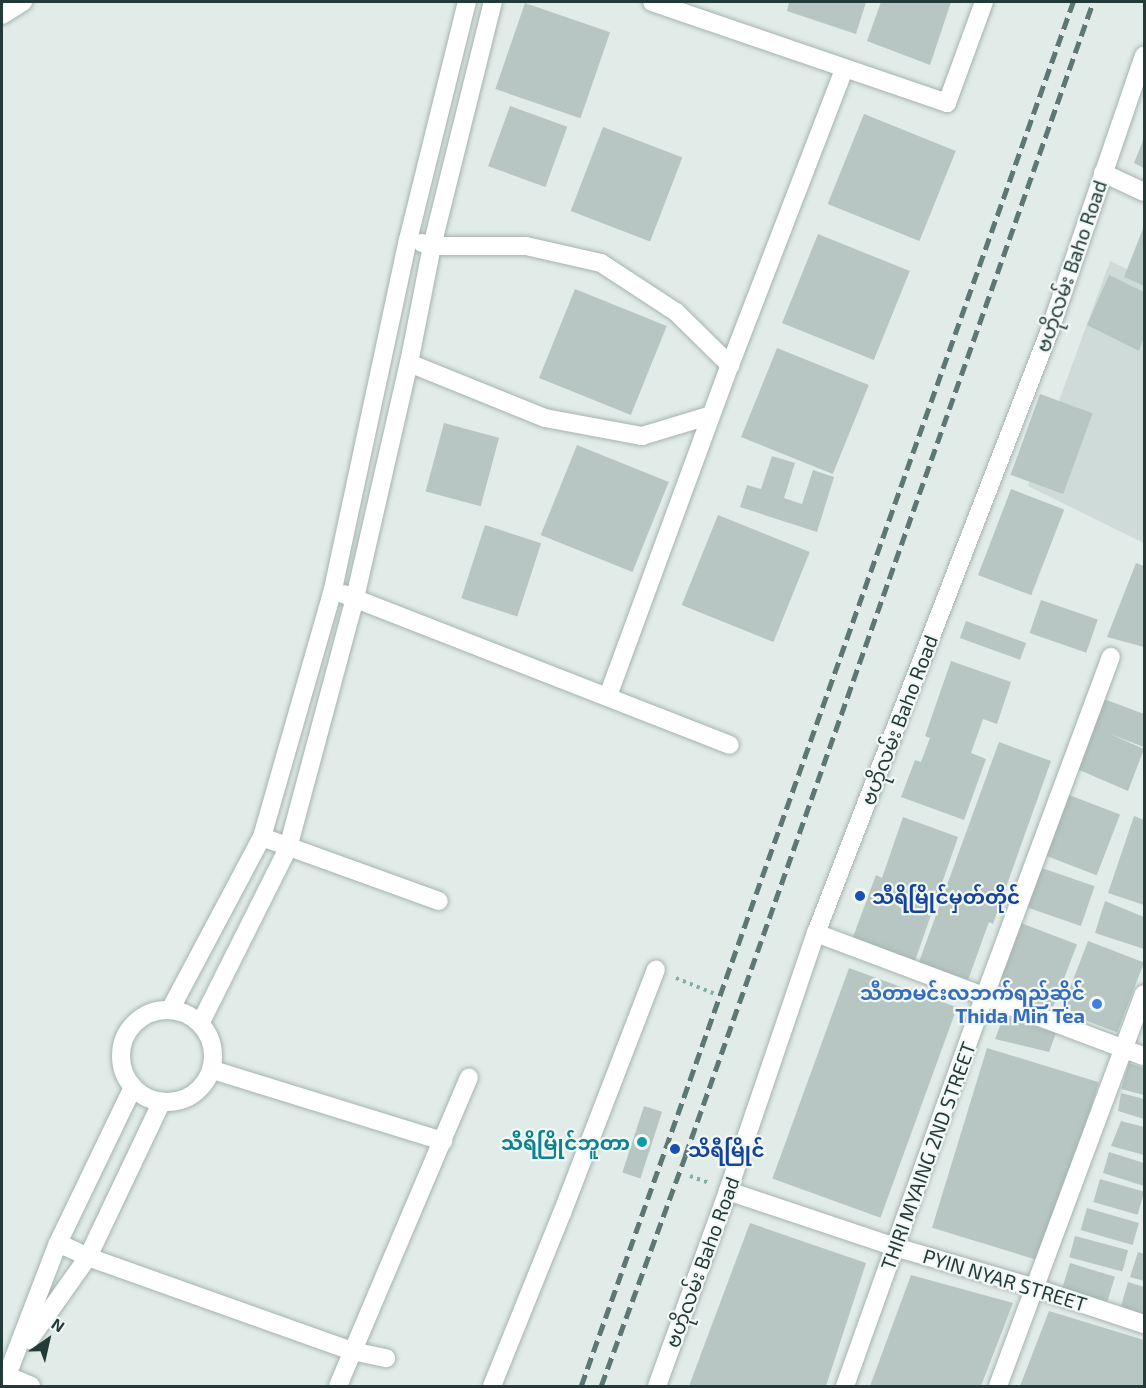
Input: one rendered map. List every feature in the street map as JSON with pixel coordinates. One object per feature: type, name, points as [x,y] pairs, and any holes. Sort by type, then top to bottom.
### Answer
[{"type":"street","points":[[2,15],[23,2]]},
{"type":"street","points":[[171,1008],[262,837],[333,589],[408,240],[466,2]]},
{"type":"street","points":[[201,1022],[288,848],[355,598],[416,331],[432,246],[494,2]]},
{"type":"street","points":[[652,2],[844,70],[947,103],[984,2]]},
{"type":"street","name":"ဗဟိုလမ်း Baho Road","points":[[657,1386],[728,1191],[816,933],[1051,327],[1144,56]]},
{"type":"street","points":[[608,696],[730,365],[844,70]]},
{"type":"street","points":[[1102,173],[1144,192]]},
{"type":"street","points":[[408,240],[432,246],[526,246],[601,263],[676,312],[730,365]]},
{"type":"street","points":[[390,325],[416,331]]},
{"type":"street","points":[[409,363],[545,418],[642,436],[711,416]]},
{"type":"street","points":[[333,589],[730,745]]},
{"type":"street","name":"THIRI MYAING 2ND STREET","points":[[845,1386],[984,998],[1112,657]]},
{"type":"street","points":[[262,837],[439,901]]},
{"type":"street","points":[[816,933],[984,998],[1144,1056]]},
{"type":"street","points":[[492,1386],[562,1213],[656,969]]},
{"type":"street","points":[[998,1386],[1144,994]]},
{"type":"street","points":[[171,1008],[201,1022],[213,1044],[213,1070],[200,1090],[180,1101],[161,1103],[147,1098],[133,1087],[121,1067],[121,1043],[140,1017],[171,1008]]},
{"type":"street","points":[[213,1070],[443,1141]]},
{"type":"street","points":[[338,1386],[469,1078]]},
{"type":"street","points":[[9,1373],[58,1243],[133,1087]]},
{"type":"street","points":[[9,1373],[88,1257],[161,1103]]},
{"type":"street","name":"PYIN NYAR STREET","points":[[728,1191],[895,1247],[1035,1288],[1144,1324]]},
{"type":"street","points":[[58,1243],[88,1257],[352,1352],[386,1358]]},
{"type":"street","points":[[9,1373],[31,1386]]},
{"type":"path","points":[[656,969],[715,994]]},
{"type":"shaded area","points":[[1110,261],[1144,277],[1144,543],[1028,486]]},
{"type":"building","points":[[789,2],[866,2],[856,34],[787,11]]},
{"type":"building","points":[[881,2],[951,2],[930,65],[867,41]]},
{"type":"building","points":[[525,3],[610,32],[580,118],[495,89]]},
{"type":"building","points":[[510,106],[567,127],[545,187],[488,166]]},
{"type":"building","points":[[864,114],[956,151],[919,241],[828,204]]},
{"type":"building","points":[[603,127],[682,157],[650,241],[571,211]]},
{"type":"building","points":[[1144,138],[1144,168],[1134,163]]},
{"type":"building","points":[[1144,226],[1144,286],[1124,277]]},
{"type":"building","points":[[818,234],[910,271],[874,360],[782,323]]},
{"type":"building","points":[[1109,275],[1144,292],[1144,337],[1139,351],[1087,325]]},
{"type":"building","points":[[575,289],[667,326],[631,415],[539,378]]},
{"type":"building","points":[[777,348],[869,385],[833,474],[741,437]]},
{"type":"building","points":[[1040,394],[1093,413],[1063,494],[1011,475]]},
{"type":"building","points":[[444,423],[499,438],[481,506],[426,492]]},
{"type":"building","points":[[577,445],[669,482],[632,572],[541,535]]},
{"type":"building","points":[[772,456],[795,463],[784,498],[802,504],[813,470],[834,477],[817,532],[740,507],[747,485],[761,489]]},
{"type":"building","points":[[1011,489],[1064,509],[1031,595],[978,575]]},
{"type":"building","points":[[718,515],[810,552],[773,642],[682,605]]},
{"type":"building","points":[[485,525],[541,543],[517,616],[461,598]]},
{"type":"building","points":[[1136,563],[1144,566],[1144,647],[1107,637]]},
{"type":"building","points":[[1041,600],[1098,620],[1086,653],[1030,633]]},
{"type":"building","points":[[966,621],[1026,643],[1020,660],[960,638]]},
{"type":"building","points":[[951,661],[1011,682],[997,724],[983,719],[971,753],[986,759],[964,820],[901,797],[915,760],[921,762],[930,738],[925,736]]},
{"type":"building","points":[[1104,699],[1144,714],[1144,747],[1110,734],[1144,749],[1128,791],[1077,769]]},
{"type":"building","points":[[999,742],[1051,761],[993,924],[989,922],[968,980],[919,962]]},
{"type":"building","points":[[1064,793],[1120,815],[1097,875],[1041,854]]},
{"type":"building","points":[[1134,816],[1144,820],[1144,905],[1108,893]]},
{"type":"building","points":[[903,817],[958,837],[915,961],[853,937],[876,875],[882,878]]},
{"type":"building","points":[[1036,866],[1095,886],[1081,926],[1022,906]]},
{"type":"building","points":[[1105,901],[1144,917],[1144,949],[1095,933]]},
{"type":"building","points":[[1021,923],[1077,945],[1052,1009],[996,987]]},
{"type":"building","points":[[1088,941],[1144,962],[1117,1033],[1061,1011]]},
{"type":"building","points":[[849,968],[957,1007],[880,1218],[772,1178]]},
{"type":"building","points":[[1004,1016],[1056,1033],[1049,1052],[995,1039]]},
{"type":"building","points":[[987,1048],[1099,1082],[1044,1262],[932,1228]]},
{"type":"building","points":[[1129,1063],[1144,1068],[1144,1095],[1121,1089]]},
{"type":"building","points":[[1121,1093],[1144,1099],[1144,1119],[1118,1111]]},
{"type":"building","name":"သီရိမြိုင်ဘူတာ","points":[[644,1106],[662,1112],[640,1178],[622,1173]]},
{"type":"building","points":[[1121,1121],[1144,1127],[1144,1155],[1111,1146]]},
{"type":"building","points":[[1109,1152],[1144,1163],[1144,1186],[1103,1173]]},
{"type":"building","points":[[1100,1179],[1144,1192],[1138,1215],[1093,1202]]},
{"type":"building","points":[[1087,1208],[1139,1223],[1133,1245],[1081,1230]]},
{"type":"building","points":[[750,1223],[866,1263],[826,1386],[689,1386]]},
{"type":"building","points":[[1075,1236],[1128,1250],[1122,1271],[1069,1257]]},
{"type":"building","points":[[1138,1252],[1144,1254],[1144,1281],[1130,1277]]},
{"type":"building","points":[[1070,1263],[1115,1277],[1107,1302],[1062,1288]]},
{"type":"building","points":[[911,1275],[1013,1303],[981,1386],[870,1386]]},
{"type":"building","points":[[1128,1282],[1144,1287],[1144,1315],[1121,1306]]},
{"type":"building","points":[[1049,1311],[1144,1340],[1144,1386],[1020,1386]]},
{"type":"railway","points":[[581,1386],[1073,2]]},
{"type":"railway","points":[[601,1386],[685,1156],[1093,2]]},
{"type":"place","name":"သီရိမြိုင်မှတ်တိုင်","points":[[860,896]]},
{"type":"place","name":"သီတာမင်းလဘက်ရည်ဆိုင် Thida Min Tea","points":[[1097,1004]]},
{"type":"place","name":"သီရိမြိုင်ဘူတာ","points":[[642,1142]]},
{"type":"place","name":"သိရီမြိုင်","points":[[675,1149]]}]
